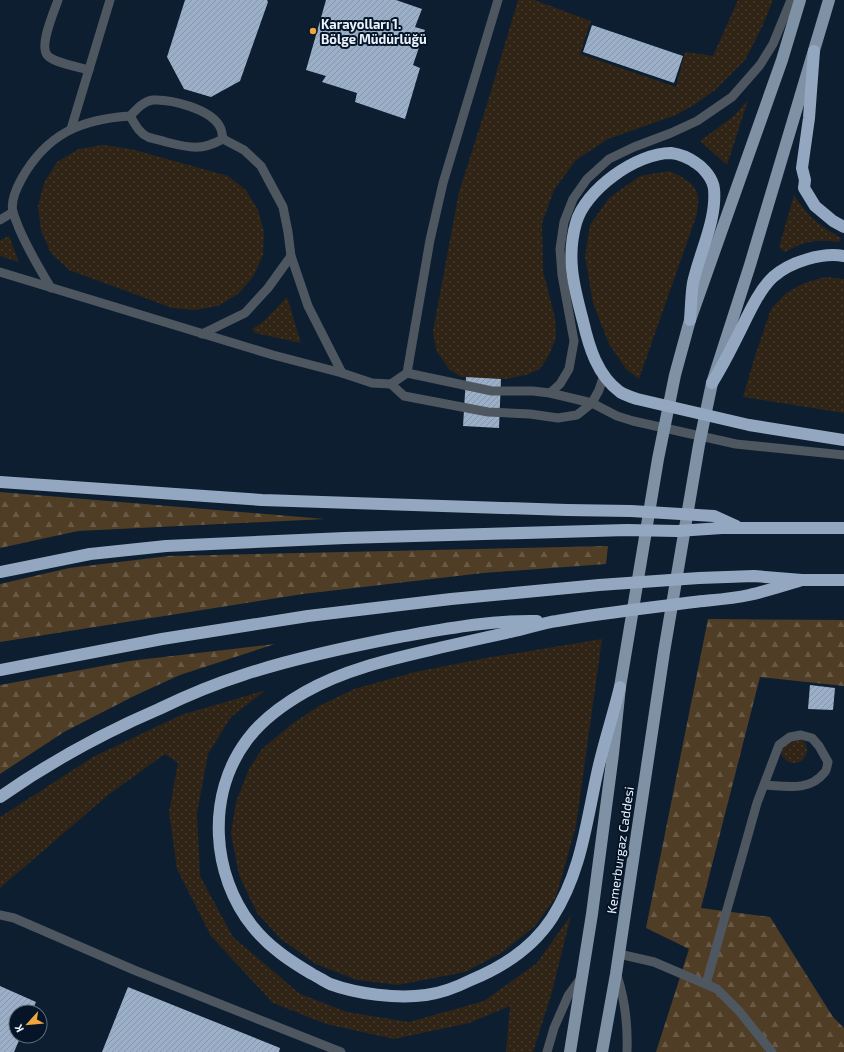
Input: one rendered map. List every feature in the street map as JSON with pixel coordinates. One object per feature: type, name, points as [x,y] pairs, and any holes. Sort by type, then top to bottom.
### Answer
[{"type":"highway","points":[[814,51],[802,168],[805,180],[804,188],[815,206],[833,221],[844,227]]},
{"type":"highway","points":[[690,320],[693,284],[711,222],[714,205],[714,188],[702,166],[694,161],[684,156],[671,154],[654,156],[642,160],[604,182],[587,200],[576,222],[571,244],[570,262],[574,288],[589,346],[604,375],[621,392],[637,399],[749,425],[844,440]]},
{"type":"highway","points":[[712,383],[749,312],[773,277],[785,269],[820,255],[834,254],[844,256]]},
{"type":"highway","points":[[0,482],[262,500],[631,511],[714,516],[741,528]]},
{"type":"highway","points":[[0,572],[90,554],[166,546],[345,538],[741,528],[844,528]]},
{"type":"highway","points":[[0,670],[162,639],[293,618],[451,599],[599,585],[699,578],[754,576],[802,580],[844,580]]},
{"type":"highway","points":[[620,687],[597,772],[580,855],[572,879],[562,901],[550,921],[536,938],[518,954],[493,971],[458,986],[429,995],[401,997],[366,993],[330,984],[297,965],[272,948],[252,926],[236,901],[225,874],[219,846],[218,818],[222,792],[234,762],[246,741],[262,723],[303,693],[350,672],[384,661],[554,621],[748,595],[802,580]]},
{"type":"highway","points":[[0,797],[49,764],[92,740],[199,691],[243,675],[305,657],[422,633],[505,621],[554,621]]},
{"type":"main road","name":"Kemerburgaz Caddesi","points":[[570,1052],[583,975],[613,754],[620,687],[658,459],[675,375],[690,320],[782,60],[800,0]]},
{"type":"main road","name":"Kemerburgaz Caddesi","points":[[602,1052],[616,974],[664,652],[699,446],[712,383],[753,258],[829,0]]},
{"type":"lane","points":[[58,0],[44,42],[44,50],[47,56],[53,59],[89,70]]},
{"type":"lane","points":[[71,129],[110,0]]},
{"type":"lane","points":[[0,272],[273,355],[342,373],[372,383],[391,384],[407,373],[430,240],[443,183],[498,0]]},
{"type":"lane","points":[[550,393],[560,384],[569,370],[574,341],[562,275],[560,249],[564,222],[573,200],[587,179],[609,159],[697,121],[732,97],[760,65],[773,44],[791,0]]},
{"type":"lane","points":[[51,288],[29,250],[13,212],[12,202],[19,184],[30,164],[57,137],[92,120],[130,116],[143,104],[152,100],[186,105],[206,112],[216,120],[221,128],[223,139]]},
{"type":"lane","points":[[130,116],[137,128],[148,137],[172,143],[195,148],[210,146],[223,139]]},
{"type":"lane","points":[[223,139],[244,150],[261,166],[283,207],[291,256],[308,306],[342,373]]},
{"type":"lane","points":[[0,220],[13,212]]},
{"type":"lane","points":[[202,334],[245,313],[268,288],[291,256]]},
{"type":"lane","points":[[407,373],[492,391],[533,391],[550,393],[592,403],[617,416],[633,421],[736,444],[844,455]]},
{"type":"lane","points":[[391,384],[404,396],[488,412],[530,414],[558,418],[577,415],[592,403],[599,390],[604,375]]},
{"type":"lane","points":[[706,984],[757,803],[779,745],[790,737],[801,735],[812,738],[820,746],[828,762],[825,773],[811,784],[795,787],[764,785]]},
{"type":"lane","points":[[0,915],[14,918],[134,970],[341,1052]]},
{"type":"lane","points":[[619,954],[654,962],[717,989],[739,1011],[772,1052]]},
{"type":"lane","points":[[616,974],[622,989],[626,1015],[628,1032],[627,1052]]},
{"type":"lane","points":[[547,1052],[554,1028],[568,996],[583,975]]},
{"type":"shaded area","points":[[518,0],[534,0],[591,21],[580,54],[676,87],[685,52],[713,56],[738,0],[773,0],[762,27],[745,60],[715,90],[697,103],[676,115],[608,139],[576,160],[554,190],[542,223],[543,271],[555,318],[556,338],[549,355],[540,369],[526,375],[506,379],[461,377],[449,369],[436,350],[433,331],[459,192]]},
{"type":"shaded area","points":[[748,100],[727,165],[700,141],[734,116]]},
{"type":"shaded area","points":[[103,145],[131,149],[228,176],[246,190],[258,210],[264,232],[263,255],[253,277],[238,294],[218,306],[195,310],[172,308],[69,270],[51,253],[41,231],[38,206],[44,183],[57,162],[79,149]]},
{"type":"shaded area","points":[[669,171],[688,181],[695,188],[698,200],[697,214],[639,379],[626,369],[609,344],[593,303],[585,256],[590,225],[609,198],[640,176]]},
{"type":"shaded area","points":[[794,195],[814,220],[841,238],[839,242],[817,241],[805,243],[785,252],[779,247]]},
{"type":"shaded area","points":[[9,236],[19,262],[0,256],[0,240]]},
{"type":"shaded area","points":[[825,277],[844,279],[844,413],[743,397],[771,309],[786,293],[804,283]]},
{"type":"shaded area","points":[[287,297],[301,343],[255,333],[252,329],[263,322]]},
{"type":"shaded area","points":[[602,639],[576,826],[556,897],[535,926],[501,953],[465,972],[398,985],[357,980],[316,964],[281,939],[257,913],[239,875],[231,833],[236,802],[249,769],[262,749],[292,724],[317,707],[354,689],[415,672],[486,658]]},
{"type":"shaded area","points":[[266,690],[231,717],[208,754],[197,813],[200,876],[233,937],[300,994],[347,1012],[409,1022],[484,1001],[537,963],[571,915],[552,992],[533,1052],[506,1052],[510,1006],[469,1023],[394,1039],[326,1024],[273,1003],[211,936],[177,869],[169,812],[178,763],[165,754],[108,795],[0,888],[0,817],[93,757],[181,715]]},
{"type":"shaded area","points":[[794,737],[803,741],[807,750],[803,759],[794,763],[785,759],[781,750],[785,741]]},
{"type":"green space","points":[[0,492],[325,519],[78,531],[0,548]]},
{"type":"green space","points":[[608,546],[606,564],[483,573],[303,594],[0,642],[0,584],[69,568],[169,556]]},
{"type":"green space","points":[[708,619],[844,620],[844,686],[760,677],[701,908],[770,917],[833,1017],[844,1028],[844,1052],[656,1052],[689,949],[646,928]]},
{"type":"green space","points":[[275,644],[180,675],[134,696],[64,732],[0,774],[0,685],[129,661]]},
{"type":"building","points":[[185,0],[267,0],[268,2],[240,81],[211,97],[184,89],[167,57]]},
{"type":"building","points":[[326,0],[396,0],[422,9],[415,27],[425,30],[413,65],[420,68],[405,119],[355,102],[357,93],[322,82],[326,76],[306,70]]},
{"type":"building","points":[[592,25],[683,56],[674,83],[583,52]]},
{"type":"building","points":[[466,377],[501,379],[499,428],[463,426]]},
{"type":"building","points":[[810,685],[835,688],[833,710],[808,709]]},
{"type":"building","points":[[0,986],[36,1002],[35,1004],[8,1004],[8,1044],[18,1044],[14,1052],[0,1052]]},
{"type":"building","points":[[128,987],[280,1048],[279,1052],[102,1052]]},
{"type":"place","name":"Karayolları 1. Bölge Müdürlüğü","points":[[313,31]]}]
